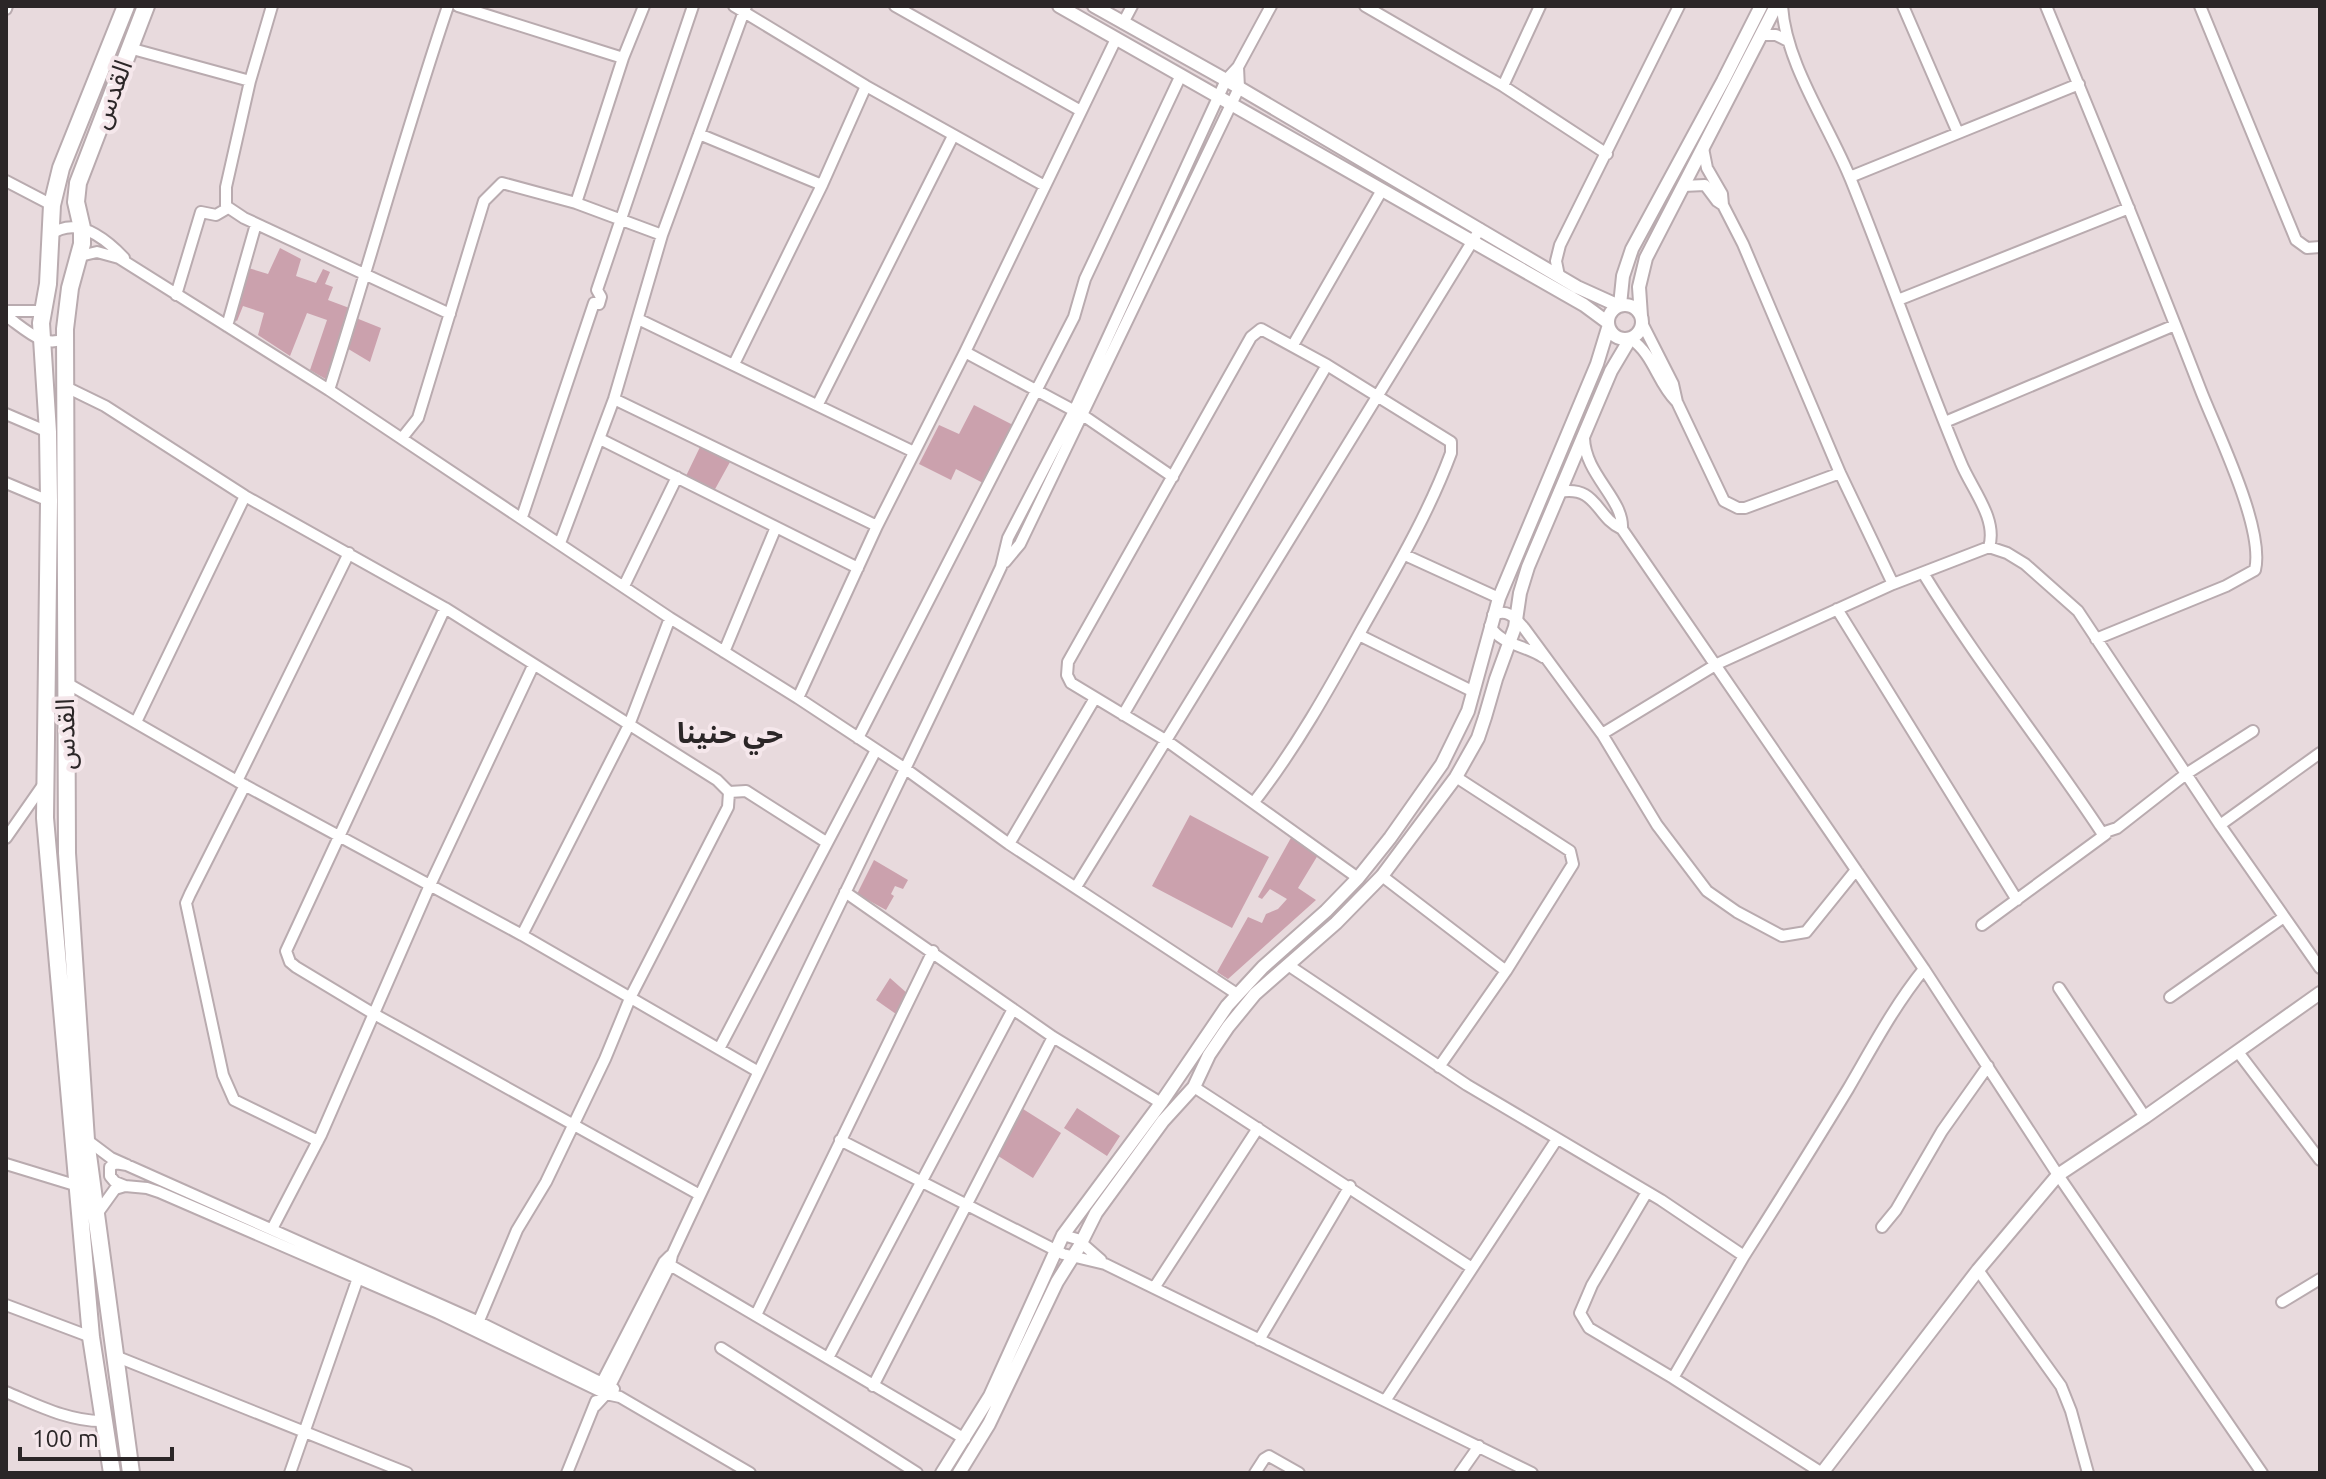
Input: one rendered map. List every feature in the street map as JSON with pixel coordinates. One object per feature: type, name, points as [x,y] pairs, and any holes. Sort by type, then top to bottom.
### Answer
[{"type":"main road","name":"القدس","points":[[112,1473],[91,1337],[45,818],[49,501],[41,323],[48,284],[52,205],[68,147],[126,6]]},
{"type":"main road","name":"القدس","points":[[131,1473],[86,1140],[67,853],[65,338],[70,288],[80,256],[82,228],[76,202],[78,183],[146,6]]},
{"type":"street","points":[[272,6],[250,81],[226,187],[228,208],[450,314]]},
{"type":"street","points":[[329,390],[402,142],[448,6]]},
{"type":"street","points":[[458,6],[623,58]]},
{"type":"street","points":[[576,203],[623,58],[644,6]]},
{"type":"street","points":[[522,517],[594,303],[599,304],[601,297],[597,290],[693,6]]},
{"type":"street","points":[[895,6],[1081,111]]},
{"type":"street","points":[[1059,6],[1526,273],[1620,306],[1633,307],[1673,384],[1677,402],[1719,495],[1730,506],[1753,506],[1840,473]]},
{"type":"street","points":[[1094,6],[1533,261],[1608,325],[1617,338],[1630,339],[1648,354],[1668,393],[1677,402]]},
{"type":"street","points":[[1123,23],[1132,6]]},
{"type":"street","points":[[1226,100],[1226,80],[1238,67],[1271,6]]},
{"type":"street","points":[[1365,6],[1503,86],[1607,154]]},
{"type":"street","points":[[1503,86],[1540,6]]},
{"type":"street","points":[[1556,282],[1560,245],[1679,6]]},
{"type":"street","points":[[1620,306],[1623,276],[1632,249],[1761,6]]},
{"type":"street","points":[[959,1473],[989,1424],[1057,1282],[1110,1192],[1163,1121],[1194,1087],[1209,1055],[1236,1016],[1255,994],[1352,908],[1382,876],[1456,777],[1478,738],[1510,642],[1524,580],[1616,360],[1630,339],[1637,335],[1642,320],[1639,287],[1646,258],[1779,6]]},
{"type":"street","points":[[1779,6],[1788,41],[1850,177],[1961,465],[1991,526],[1989,547]]},
{"type":"street","points":[[1903,6],[1958,133]]},
{"type":"street","points":[[2046,6],[2248,513],[2257,559],[2255,570],[2226,586],[2096,639]]},
{"type":"street","points":[[2200,6],[2296,240],[2307,248],[2320,247]]},
{"type":"street","points":[[560,543],[614,399],[662,235],[741,8],[866,86],[1043,185]]},
{"type":"street","points":[[1761,35],[1776,35],[1788,41]]},
{"type":"street","points":[[798,698],[877,526],[1116,39]]},
{"type":"street","points":[[129,48],[250,81]]},
{"type":"street","points":[[1238,67],[1239,88]]},
{"type":"street","points":[[858,738],[1074,317],[1085,279],[1181,75]]},
{"type":"street","points":[[1850,177],[2079,84]]},
{"type":"street","points":[[734,364],[822,185],[866,86]]},
{"type":"street","points":[[671,1260],[757,1071],[907,770],[1001,567],[1008,538],[1079,413],[1226,100],[1239,88]]},
{"type":"street","points":[[699,134],[822,185]]},
{"type":"street","points":[[818,404],[953,136]]},
{"type":"street","points":[[1703,148],[1707,168],[1722,194],[1723,205],[1749,258],[1840,473],[1893,584]]},
{"type":"street","points":[[6,181],[52,205]]},
{"type":"street","points":[[402,438],[418,418],[484,201],[497,186],[502,183],[576,203],[662,235]]},
{"type":"street","points":[[1683,186],[1705,185],[1723,205]]},
{"type":"street","points":[[1293,345],[1382,190]]},
{"type":"street","points":[[176,295],[201,212],[216,215],[228,208]]},
{"type":"street","points":[[1898,300],[2129,208]]},
{"type":"street","points":[[227,326],[256,224]]},
{"type":"street","points":[[50,235],[64,226],[82,228],[111,245],[134,268]]},
{"type":"street","points":[[1076,887],[1480,229]]},
{"type":"street","points":[[1526,273],[1533,261],[1548,256],[1560,245]]},
{"type":"street","points":[[80,256],[97,252],[108,254],[329,390],[670,618],[907,770],[1009,844],[1237,994]]},
{"type":"street","points":[[942,1473],[996,1385],[1063,1235],[1237,994],[1358,878],[1442,764],[1461,729],[1474,692],[1499,598],[1597,364],[1613,309],[1620,306]]},
{"type":"street","points":[[6,314],[42,311]]},
{"type":"street","points":[[6,314],[43,341],[56,342],[65,338]]},
{"type":"street","points":[[638,319],[914,452]]},
{"type":"street","points":[[1945,422],[2175,325]]},
{"type":"street","points":[[1254,802],[1281,767],[1405,555],[1451,453],[1451,442],[1327,365],[1261,329],[1256,331],[1068,662],[1069,681],[1167,741],[1358,878]]},
{"type":"street","points":[[965,352],[1079,413],[1173,477]]},
{"type":"street","points":[[1123,715],[1327,365]]},
{"type":"street","points":[[66,387],[105,406],[245,496],[445,608],[717,780],[729,792],[746,791],[826,842]]},
{"type":"street","points":[[614,399],[877,526]]},
{"type":"street","points":[[6,414],[48,432]]},
{"type":"street","points":[[1584,438],[1586,458],[1621,517],[1622,529]]},
{"type":"street","points":[[600,439],[858,568]]},
{"type":"street","points":[[624,586],[677,477]]},
{"type":"street","points":[[6,483],[49,501]]},
{"type":"street","points":[[1559,492],[1575,491],[1590,497],[1612,523],[1622,529],[1924,969],[2058,1175],[2262,1473]]},
{"type":"street","points":[[136,722],[245,496]]},
{"type":"street","points":[[724,652],[776,527]]},
{"type":"street","points":[[1602,734],[1717,664],[1893,584],[1989,547],[2025,564],[2078,611],[2220,825],[2320,968]]},
{"type":"street","points":[[318,1141],[234,1100],[223,1075],[186,903],[349,553]]},
{"type":"street","points":[[1405,555],[1499,598]]},
{"type":"street","points":[[1923,573],[1954,624],[2102,833],[2106,834]]},
{"type":"street","points":[[445,608],[286,951],[290,962],[374,1014],[700,1195]]},
{"type":"street","points":[[1837,609],[2017,900]]},
{"type":"street","points":[[1492,620],[1506,612],[1516,619],[1602,734],[1657,825],[1707,891],[1782,936],[1806,932],[1856,870]]},
{"type":"street","points":[[522,935],[629,725],[670,618]]},
{"type":"street","points":[[1492,620],[1498,637],[1545,658]]},
{"type":"street","points":[[1359,635],[1474,692]]},
{"type":"street","points":[[272,1229],[318,1141],[430,885],[533,666]]},
{"type":"street","points":[[65,682],[241,783],[631,996],[757,1071]]},
{"type":"street","points":[[1009,844],[1095,698]]},
{"type":"street","points":[[1982,925],[2186,774],[2253,731]]},
{"type":"street","points":[[719,1049],[876,750]]},
{"type":"street","points":[[2220,825],[2319,757]]},
{"type":"street","points":[[1439,1067],[1506,971],[1571,868],[1573,859],[1566,848],[1456,777]]},
{"type":"street","points":[[6,838],[46,780]]},
{"type":"street","points":[[477,1326],[517,1230],[546,1182],[605,1059],[631,996],[728,807],[729,792]]},
{"type":"street","points":[[23,816],[45,818]]},
{"type":"street","points":[[1382,876],[1506,971]]},
{"type":"street","points":[[845,892],[1053,1037],[1161,1103]]},
{"type":"street","points":[[2170,997],[2284,917]]},
{"type":"street","points":[[756,1315],[933,951]]},
{"type":"street","points":[[1288,965],[1439,1067],[1647,1192],[1744,1256]]},
{"type":"street","points":[[1673,1378],[1870,1049],[1924,969]]},
{"type":"street","points":[[2059,988],[2145,1117]]},
{"type":"street","points":[[1647,1192],[1592,1285],[1580,1313],[1589,1328],[1822,1473],[1978,1270],[2058,1175],[2320,993]]},
{"type":"street","points":[[828,1358],[1013,1009]]},
{"type":"street","points":[[873,1386],[1053,1037]]},
{"type":"street","points":[[2238,1052],[2320,1160]]},
{"type":"street","points":[[1882,1227],[1896,1210],[1942,1131],[1988,1066]]},
{"type":"street","points":[[1179,1077],[1193,1074],[1194,1087]]},
{"type":"street","points":[[1194,1087],[1472,1268]]},
{"type":"street","points":[[1154,1288],[1258,1128]]},
{"type":"street","points":[[1385,1401],[1557,1139]]},
{"type":"street","points":[[86,1140],[111,1158],[272,1229],[359,1274]]},
{"type":"street","points":[[840,1140],[1055,1249],[1073,1257],[1105,1264],[1532,1473]]},
{"type":"street","points":[[125,1186],[112,1179],[109,1171],[115,1163],[127,1165]]},
{"type":"street","points":[[6,1164],[78,1186]]},
{"type":"street","points":[[97,1214],[115,1189],[125,1186],[159,1192],[477,1326],[604,1388],[750,1473]]},
{"type":"street","points":[[1259,1340],[1350,1186]]},
{"type":"street","points":[[1063,1235],[1081,1242],[1105,1264]]},
{"type":"street","points":[[567,1473],[595,1406],[664,1262],[671,1260],[756,1315],[965,1439]]},
{"type":"street","points":[[1978,1270],[2061,1386],[2088,1473]]},
{"type":"street","points":[[290,1473],[359,1274]]},
{"type":"street","points":[[2282,1302],[2320,1279]]},
{"type":"street","points":[[6,1305],[91,1337]]},
{"type":"street","points":[[721,1348],[917,1473]]},
{"type":"street","points":[[115,1356],[407,1473]]},
{"type":"street","points":[[6,1392],[69,1417],[104,1421]]},
{"type":"street","points":[[1460,1473],[1479,1446]]},
{"type":"street","points":[[1255,1473],[1269,1456],[1299,1473]]},
{"type":"shaded area","points":[[280,248],[301,259],[296,276],[316,283],[323,269],[330,272],[325,284],[333,287],[328,300],[352,309],[329,381],[310,370],[327,320],[307,313],[290,356],[258,335],[264,313],[243,306],[237,321],[231,317],[245,267],[268,274]]},
{"type":"shaded area","points":[[356,318],[381,328],[370,362],[345,347]]},
{"type":"shaded area","points":[[974,405],[1013,425],[983,483],[956,469],[951,480],[919,464],[939,425],[959,434]]},
{"type":"shaded area","points":[[700,447],[730,462],[714,491],[686,476]]},
{"type":"shaded area","points":[[1190,815],[1269,857],[1232,928],[1152,886]]},
{"type":"shaded area","points":[[1292,836],[1318,855],[1298,888],[1316,900],[1228,979],[1217,972],[1248,917],[1262,923],[1266,914],[1278,909],[1287,899],[1270,889],[1262,899],[1258,897]]},
{"type":"shaded area","points":[[874,860],[908,880],[903,889],[895,886],[891,894],[894,896],[886,910],[857,894]]},
{"type":"shaded area","points":[[890,978],[908,994],[896,1014],[876,1000]]},
{"type":"shaded area","points":[[1077,1108],[1120,1136],[1107,1156],[1064,1128]]},
{"type":"shaded area","points":[[1023,1109],[1061,1133],[1033,1178],[995,1154]]},
{"type":"district","name":"حي حنينا","points":[[730,732]]}]
